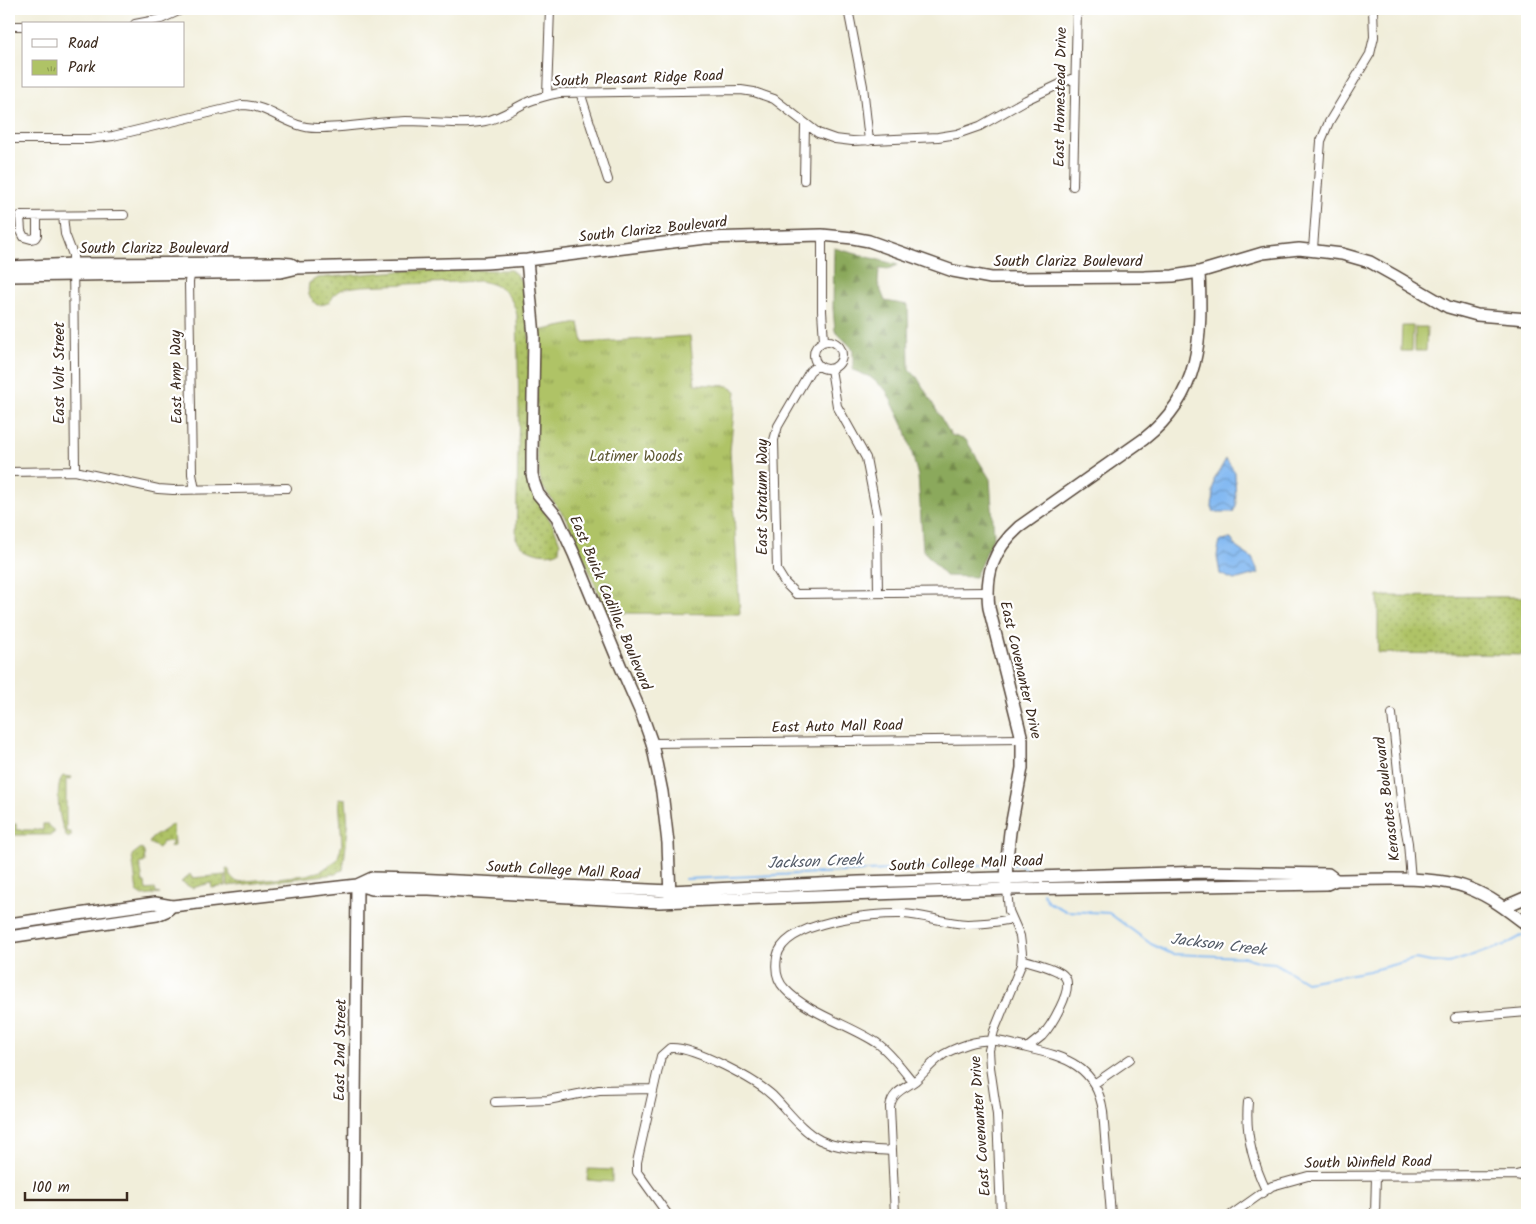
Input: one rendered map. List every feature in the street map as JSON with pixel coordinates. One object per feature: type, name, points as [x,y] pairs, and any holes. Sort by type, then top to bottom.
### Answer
[{"type":"street","points":[[145,22],[161,19],[183,9]]},
{"type":"street","points":[[548,95],[550,9]]},
{"type":"street","points":[[848,9],[863,86],[869,141]]},
{"type":"street","name":"East Homestead Drive","points":[[1073,186],[1077,9]]},
{"type":"street","points":[[1313,249],[1321,141],[1328,122],[1370,54],[1374,37],[1373,9]]},
{"type":"street","points":[[9,26],[22,26]]},
{"type":"street","name":"South Pleasant Ridge Road","points":[[9,139],[90,139],[113,136],[242,105],[262,108],[296,126],[310,128],[403,121],[471,123],[498,118],[529,101],[548,95],[580,92],[748,91],[774,99],[818,133],[844,141],[869,141],[938,137],[968,131],[985,124],[1026,100],[1075,78]]},
{"type":"street","points":[[580,92],[608,180]]},
{"type":"street","points":[[804,180],[805,124]]},
{"type":"street","points":[[37,216],[124,215]]},
{"type":"street","name":"East Volt Street","points":[[63,216],[65,234],[73,255],[74,270],[74,471]]},
{"type":"street","points":[[822,235],[824,341]]},
{"type":"street","name":"South Clarizz Boulevard","points":[[9,266],[74,270],[191,269],[280,263],[291,264],[298,268],[486,263],[527,260],[705,238],[822,235],[869,241],[953,271],[991,278],[1144,277],[1173,276],[1200,272],[1263,253],[1313,249],[1342,254],[1370,262],[1448,307],[1477,315],[1527,318]]},
{"type":"street","name":"East Buick Cadillac Boulevard","points":[[527,260],[534,336],[532,453],[534,483],[538,494],[557,517],[574,554],[652,743],[664,808],[668,843],[670,896]]},
{"type":"street","name":"East Amp Way","points":[[191,269],[192,479],[195,490]]},
{"type":"street","name":"South Clarizz Boulevard","points":[[9,276],[74,270]]},
{"type":"street","name":"East Covenanter Drive","points":[[1001,1215],[997,1115],[989,1059],[991,1039],[1022,960],[1021,941],[1009,911],[1006,874],[1010,832],[1022,768],[1022,739],[988,608],[989,575],[995,558],[1012,533],[1144,439],[1157,428],[1176,405],[1190,377],[1198,350],[1200,272]]},
{"type":"street","points":[[824,341],[837,344],[842,352],[841,361],[836,367],[831,369],[823,368],[815,360],[814,352],[819,344],[824,341]]},
{"type":"street","name":"East Stratum Way","points":[[818,364],[810,372],[778,426],[774,440],[777,570],[785,583],[796,594],[987,592]]},
{"type":"street","points":[[831,369],[836,406],[866,458],[877,515],[878,593]]},
{"type":"street","points":[[9,472],[74,471],[158,489],[287,488]]},
{"type":"street","name":"Kerasotes Boulevard","points":[[1392,714],[1411,880]]},
{"type":"street","name":"East Auto Mall Road","points":[[652,743],[1022,739]]},
{"type":"street","points":[[1205,872],[1205,885]]},
{"type":"street","name":"South College Mall Road","points":[[9,924],[155,902],[172,906],[357,885],[372,889],[397,884],[444,885],[622,901],[860,882],[1006,874],[1039,877],[1205,872],[1328,874],[1336,880]]},
{"type":"street","name":"South College Mall Road","points":[[670,896],[859,895],[1006,874],[1030,889],[1327,884],[1336,880],[1411,880],[1448,882],[1468,888],[1504,907],[1525,923]]},
{"type":"street","points":[[859,895],[860,882]]},
{"type":"street","name":"East 2nd Street","points":[[354,1215],[357,885]]},
{"type":"street","points":[[1504,907],[1527,897]]},
{"type":"street","name":"South College Mall Road","points":[[9,937],[157,915],[166,912],[172,906]]},
{"type":"street","points":[[913,1082],[895,1060],[877,1043],[808,1006],[781,985],[777,975],[777,957],[781,947],[791,938],[809,930],[834,920],[852,917],[903,914],[968,924],[1012,919]]},
{"type":"street","points":[[1022,960],[1060,972],[1066,977],[1067,985],[1064,998],[1054,1018],[1043,1034],[1027,1048]]},
{"type":"street","points":[[1455,1018],[1527,1012]]},
{"type":"street","points":[[895,1215],[890,1103],[897,1092],[913,1082],[943,1055],[966,1045],[991,1039],[1070,1061],[1085,1072],[1094,1084],[1100,1095],[1104,1111],[1111,1215]]},
{"type":"street","points":[[668,1215],[637,1172],[637,1156],[653,1089],[664,1053],[674,1048],[686,1050],[723,1064],[764,1089],[807,1132],[820,1140],[835,1145],[892,1151]]},
{"type":"street","points":[[1094,1084],[1130,1059]]},
{"type":"street","points":[[495,1102],[548,1100],[599,1090],[653,1089]]},
{"type":"street","points":[[1248,1102],[1248,1128],[1253,1153],[1266,1190]]},
{"type":"street","name":"South Winfield Road","points":[[1236,1214],[1266,1190],[1293,1179],[1308,1176],[1516,1175],[1527,1172]]},
{"type":"street","points":[[1375,1215],[1376,1175]]},
{"type":"street","name":"South Winfield Road","points":[[1516,1175],[1527,1178]]},
{"type":"green space","points":[[834,248],[898,265],[888,269],[879,269],[878,283],[885,301],[908,305],[909,369],[917,377],[951,435],[966,440],[990,479],[994,535],[975,577],[945,576],[923,550],[918,476],[906,431],[886,390],[870,377],[853,370],[853,349],[835,331],[833,308]]},
{"type":"green space","points":[[412,270],[511,270],[521,281],[529,334],[534,494],[554,527],[560,543],[559,551],[548,554],[535,552],[523,546],[516,538],[519,407],[517,315],[512,301],[504,291],[486,282],[479,281],[363,286],[342,290],[329,302],[317,305],[310,298],[308,290],[309,283],[317,278]]},
{"type":"green space","name":"Latimer Woods","points":[[579,323],[583,343],[690,336],[695,384],[728,386],[736,391],[730,451],[740,614],[607,613],[568,521],[541,485],[536,450],[538,331]]},
{"type":"green space","points":[[1402,326],[1413,326],[1412,351],[1401,351]]},
{"type":"green space","points":[[1415,327],[1427,327],[1426,351],[1415,351]]},
{"type":"green space","points":[[1378,596],[1527,597],[1527,655],[1378,653]]},
{"type":"green space","points":[[63,776],[72,777],[71,779],[66,779],[66,832],[71,832],[71,836],[68,838],[62,826],[58,797],[60,781]]},
{"type":"green space","points":[[339,798],[346,799],[348,828],[343,870],[336,874],[228,886],[226,868],[229,870],[230,876],[237,882],[306,875],[321,871],[337,860],[342,844]]},
{"type":"green space","points":[[9,824],[16,824],[16,830],[43,830],[43,824],[48,824],[55,832],[51,835],[9,835]]},
{"type":"green space","points":[[173,824],[174,846],[170,847],[173,841],[163,842],[158,848],[149,843],[152,838]]},
{"type":"green space","points":[[141,848],[144,852],[145,862],[140,864],[143,883],[145,883],[146,890],[155,889],[156,893],[160,894],[143,896],[137,892],[132,855]]},
{"type":"green space","points":[[190,874],[192,878],[225,875],[226,886],[212,888],[211,883],[192,888],[181,882]]},
{"type":"green space","points":[[588,1169],[612,1170],[612,1182],[587,1180]]},
{"type":"water","points":[[1226,459],[1235,472],[1236,506],[1233,512],[1214,512],[1212,508],[1214,480]]},
{"type":"water","points":[[1231,539],[1237,548],[1252,558],[1259,573],[1234,580],[1220,574],[1217,556],[1220,540]]},
{"type":"waterway","name":"Jackson Creek","points":[[685,879],[1003,865]]},
{"type":"waterway","name":"Jackson Creek","points":[[1010,865],[1020,865],[1030,872]]},
{"type":"waterway","name":"Jackson Creek","points":[[1043,893],[1048,902],[1066,911],[1109,913],[1151,944],[1172,954],[1244,957],[1275,963],[1306,982],[1369,971],[1415,959],[1449,963],[1505,945],[1527,933]]}]
